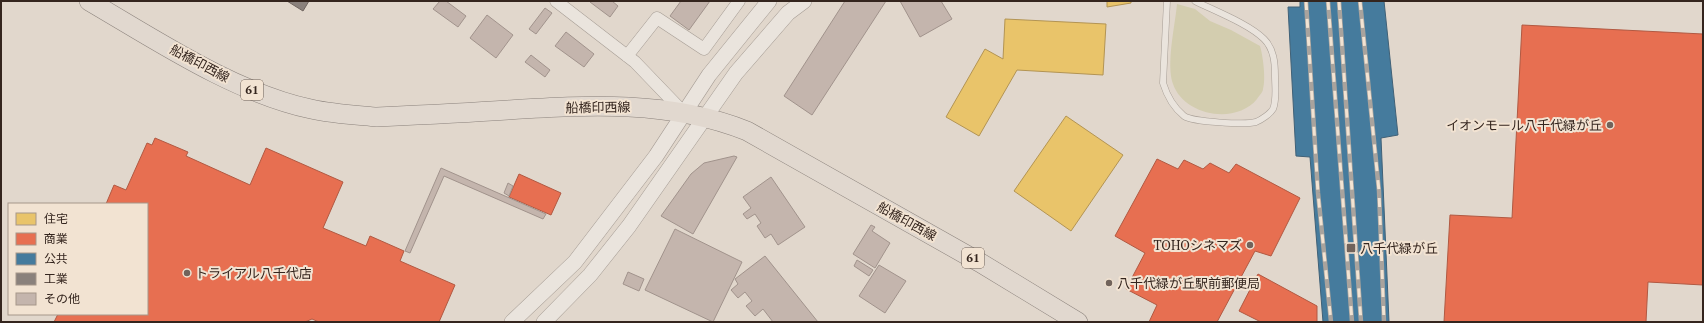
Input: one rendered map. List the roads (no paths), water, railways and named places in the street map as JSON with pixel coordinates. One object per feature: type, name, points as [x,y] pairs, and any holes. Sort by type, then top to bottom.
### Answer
[{"type":"main road","name":"船橋印西線","points":[[89,1],[184,56],[246,88],[310,109],[346,115],[377,116],[605,105],[651,108],[684,113],[730,124],[747,131],[979,262],[1067,319]]},
{"type":"street","points":[[556,1],[636,62],[684,113]]},
{"type":"street","points":[[627,56],[657,18],[704,49],[739,1]]},
{"type":"street","points":[[512,322],[575,262],[656,156],[709,75],[769,1]]},
{"type":"street","points":[[544,322],[590,274],[629,226],[736,73],[788,13],[804,1]]},
{"type":"lane","points":[[1167,1],[1163,83],[1167,95],[1174,106],[1185,117],[1198,121],[1256,122],[1273,109],[1275,97],[1275,64],[1272,52],[1265,40],[1253,30],[1195,1]]},
{"type":"railway","points":[[1306,1],[1318,193],[1331,322]]},
{"type":"railway","points":[[1328,1],[1352,322]]},
{"type":"railway","points":[[1339,1],[1361,322]]},
{"type":"railway","points":[[1360,1],[1379,191],[1384,322]]},
{"type":"place","name":"イオンモール八千代緑が丘","points":[[1610,125]]},
{"type":"place","name":"TOHOシネマズ","points":[[1250,245]]},
{"type":"place","name":"八千代緑が丘","points":[[1351,248]]},
{"type":"place","name":"トライアル八千代店","points":[[187,273]]},
{"type":"place","name":"八千代緑が丘駅前郵便局","points":[[1109,283]]}]
